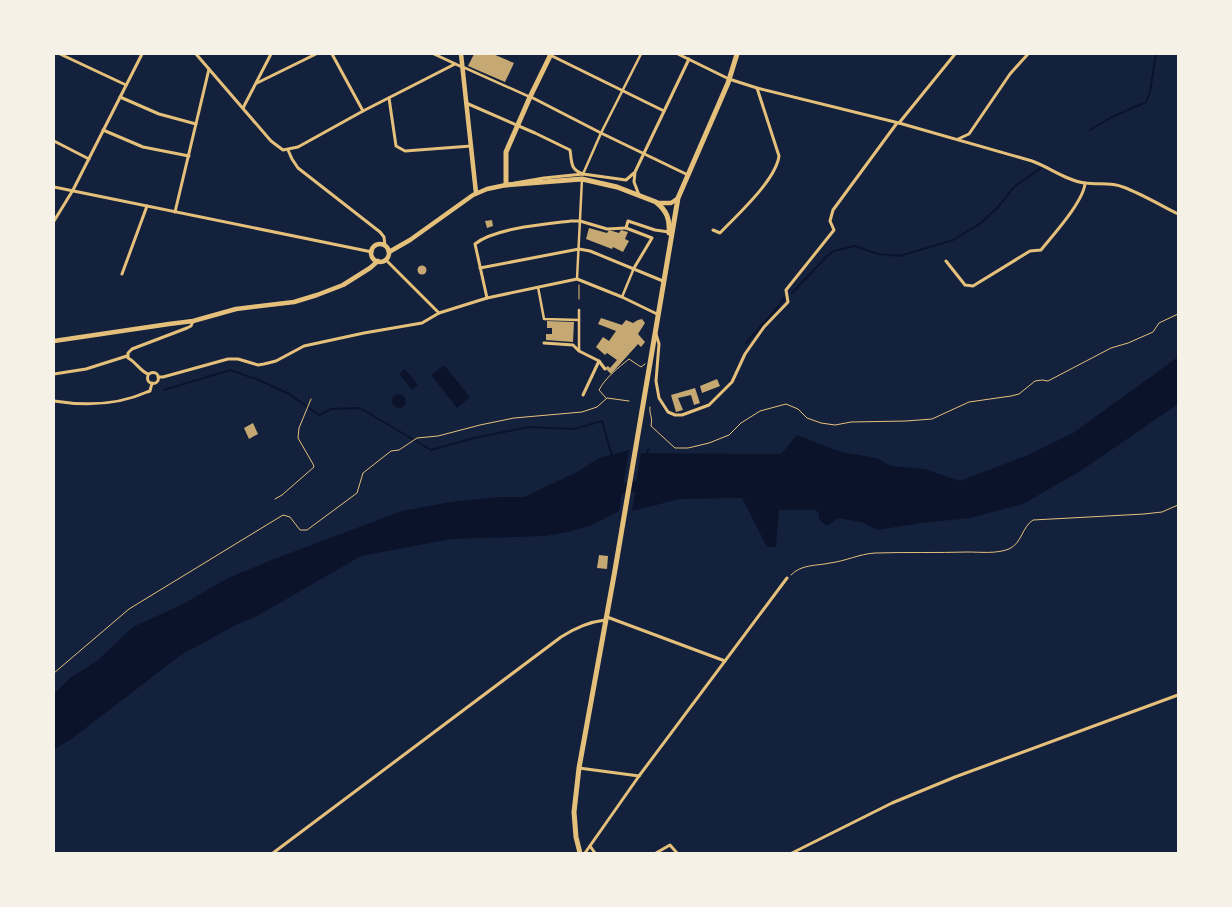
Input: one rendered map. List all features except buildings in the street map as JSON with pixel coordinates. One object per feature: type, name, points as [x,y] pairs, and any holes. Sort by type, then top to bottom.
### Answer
[{"type":"main road","points":[[461,54],[476,193]]},
{"type":"main road","points":[[506,185],[506,152],[550,54]]},
{"type":"main road","points":[[580,853],[576,837],[574,812],[579,768],[678,198],[730,79],[737,54]]},
{"type":"main road","points":[[54,341],[193,320],[226,311],[286,304],[317,295],[351,280],[378,261],[386,260],[389,252],[410,240],[476,193],[487,189],[583,176],[656,202],[671,203],[675,202],[678,198]]},
{"type":"main road","points":[[656,202],[668,216],[670,241]]},
{"type":"main road","points":[[378,261],[373,258],[372,252],[377,245],[385,246],[389,252]]},
{"type":"street","points":[[60,54],[126,85]]},
{"type":"street","points":[[54,221],[73,190],[142,54]]},
{"type":"street","points":[[196,54],[274,144],[280,149],[288,150],[317,137],[454,64]]},
{"type":"street","points":[[243,108],[271,54]]},
{"type":"street","points":[[257,84],[316,54]]},
{"type":"street","points":[[332,54],[363,111]]},
{"type":"street","points":[[434,54],[530,97],[601,134],[688,175]]},
{"type":"street","points":[[550,54],[664,111]]},
{"type":"street","points":[[577,279],[583,176],[601,134],[641,54]]},
{"type":"street","points":[[678,54],[730,79],[756,88],[898,123],[1032,160],[1051,168],[1069,179],[1085,183],[1122,186],[1178,214]]},
{"type":"street","points":[[655,331],[660,344],[656,386],[658,398],[668,412],[682,415],[709,405],[732,382],[745,354],[764,327],[788,302],[786,290],[834,230],[830,221],[834,210],[898,123],[955,54]]},
{"type":"street","points":[[957,139],[969,134],[1010,74],[1028,54]]},
{"type":"street","points":[[466,103],[570,150],[575,171],[583,176],[626,180],[634,172],[689,59]]},
{"type":"street","points":[[175,212],[209,69]]},
{"type":"street","points":[[713,230],[720,233],[750,201],[778,166],[779,156],[756,88]]},
{"type":"street","points":[[120,97],[159,114],[196,124]]},
{"type":"street","points":[[389,98],[396,146],[405,151],[472,146]]},
{"type":"street","points":[[103,130],[143,147],[189,156]]},
{"type":"street","points":[[54,141],[89,159]]},
{"type":"street","points":[[288,150],[298,168],[380,232],[384,237],[385,246]]},
{"type":"street","points":[[634,172],[634,182],[639,195]]},
{"type":"street","points":[[946,262],[965,285],[973,286],[1030,251],[1041,250],[1077,204],[1085,190],[1085,183]]},
{"type":"street","points":[[54,187],[372,252]]},
{"type":"street","points":[[122,274],[147,206]]},
{"type":"street","points":[[487,298],[475,244],[482,238],[513,230],[580,220],[606,229],[626,228],[652,238],[634,268],[622,297]]},
{"type":"street","points":[[626,228],[628,221],[655,230],[669,232]]},
{"type":"street","points":[[480,268],[579,249],[590,251],[663,281]]},
{"type":"street","points":[[386,260],[439,313]]},
{"type":"street","points":[[127,356],[142,371],[148,374],[154,373],[158,377],[228,359],[238,359],[258,365],[264,364],[276,361],[304,346],[364,333],[422,324],[439,313],[487,298],[577,279],[658,314]]},
{"type":"street","points":[[538,286],[544,319],[579,320]]},
{"type":"street","points":[[579,310],[579,351]]},
{"type":"street","points":[[54,374],[86,369],[127,356],[132,349],[191,326],[193,320]]},
{"type":"street","points":[[544,343],[573,345],[579,351],[600,361],[605,369]]},
{"type":"street","points":[[583,395],[600,361]]},
{"type":"street","points":[[148,374],[148,381],[152,384]]},
{"type":"street","points":[[54,401],[87,405],[115,401],[150,391],[152,384],[157,382],[158,377]]},
{"type":"street","points":[[585,853],[639,776],[787,578]]},
{"type":"street","points":[[273,853],[561,637],[577,627],[606,619],[725,661]]},
{"type":"street","points":[[792,853],[892,803],[1178,696]]},
{"type":"street","points":[[579,768],[639,776]]},
{"type":"street","points":[[656,853],[670,845],[677,853]]},
{"type":"street","points":[[590,846],[595,853]]},
{"type":"path","points":[[577,279],[579,282],[579,299]]},
{"type":"path","points":[[650,407],[652,418],[650,426],[676,448],[688,448],[709,443],[729,435],[760,411],[786,404],[798,409],[807,418],[821,424],[835,425],[851,422],[932,419],[969,402],[1019,394],[1035,381],[1048,381],[1111,348],[1153,332],[1159,323],[1178,314]]},
{"type":"path","points":[[629,401],[607,398],[600,390],[604,381],[629,359],[641,367],[650,359]]},
{"type":"path","points":[[54,673],[129,609],[283,515],[290,517],[300,530],[307,530],[357,492],[364,473],[391,452],[399,450],[417,438],[438,436],[480,424],[514,418],[582,412],[597,407],[607,398]]},
{"type":"path","points":[[275,499],[314,467],[298,438],[298,428],[311,399]]},
{"type":"path","points":[[652,418],[656,421]]},
{"type":"path","points":[[787,578],[796,570],[837,562],[858,554],[941,554],[1001,551],[1011,548],[1018,543],[1027,524],[1033,520],[1144,514],[1162,512],[1178,505]]},
{"type":"water","points":[[1178,357],[1178,404],[1082,470],[1023,504],[970,518],[877,530],[864,523],[839,518],[825,525],[819,519],[819,514],[816,510],[779,510],[776,547],[767,547],[742,498],[680,499],[632,511],[641,453],[781,454],[797,435],[841,452],[877,458],[891,466],[925,469],[960,481],[1028,455],[1073,433]]},
{"type":"water","points":[[444,365],[470,397],[457,408],[431,375]]},
{"type":"water","points":[[405,369],[418,385],[412,390],[399,374]]},
{"type":"water","points":[[396,394],[402,394],[406,401],[402,408],[396,408],[392,404],[392,398]]},
{"type":"water","points":[[629,450],[619,511],[592,525],[546,536],[451,539],[361,556],[257,616],[234,626],[181,655],[74,737],[54,750],[54,694],[70,678],[98,660],[133,627],[185,603],[228,578],[402,511],[451,502],[499,497],[524,497],[577,472],[599,458]]},
{"type":"waterway","points":[[1090,130],[1110,118],[1146,102],[1150,92],[1156,54]]},
{"type":"waterway","points":[[792,293],[834,251],[855,246],[878,254],[900,256],[953,240],[981,223],[998,207],[1014,187],[1041,168]]},
{"type":"waterway","points":[[746,343],[784,298]]},
{"type":"waterway","points":[[164,390],[230,370],[259,380],[289,394],[319,415],[331,409],[360,408],[431,450],[474,438],[529,427],[574,429],[602,421],[612,456]]},
{"type":"waterway","points":[[646,454],[649,449]]},
{"type":"waterway","points":[[610,491],[648,484]]}]
